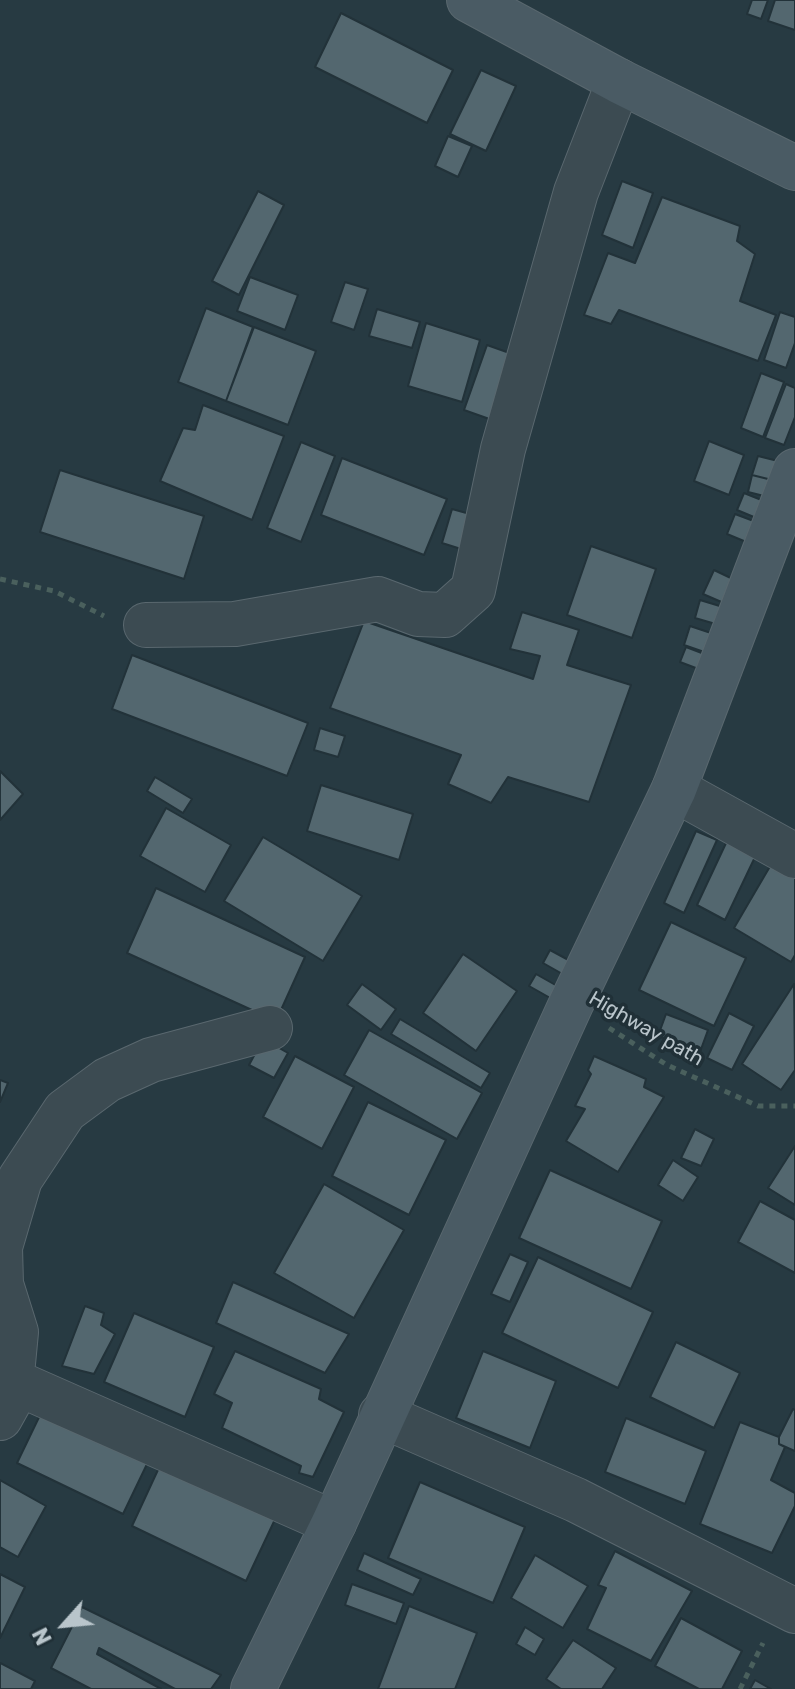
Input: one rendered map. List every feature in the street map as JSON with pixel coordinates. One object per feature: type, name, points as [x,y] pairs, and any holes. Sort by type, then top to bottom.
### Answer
[{"type":"street","points":[[469,0],[619,81],[795,168]]},
{"type":"street","points":[[146,625],[235,624],[378,599],[418,614],[445,615],[473,590],[503,449],[576,192],[619,81]]},
{"type":"street","points":[[253,1689],[334,1523],[571,1004],[674,789],[795,471]]},
{"type":"street","points":[[674,789],[795,856]]},
{"type":"street","points":[[270,1028],[151,1060],[107,1080],[65,1111],[20,1179],[0,1247],[1,1284],[16,1332],[10,1401],[334,1523]]},
{"type":"street","points":[[381,1415],[576,1500],[795,1611]]},
{"type":"path","points":[[0,579],[54,591],[101,616],[146,625]]},
{"type":"path","name":"Highway path","points":[[571,1004],[667,1065],[758,1106],[795,1106]]},
{"type":"building","points":[[752,0],[768,0],[761,19],[747,14]]},
{"type":"building","points":[[775,0],[795,0],[795,30],[768,21]]},
{"type":"building","points":[[341,13],[453,70],[427,123],[315,67]]},
{"type":"building","points":[[481,70],[516,86],[486,151],[450,134]]},
{"type":"building","points":[[448,136],[472,146],[458,177],[435,166]]},
{"type":"building","points":[[622,181],[653,193],[633,248],[602,235]]},
{"type":"building","points":[[258,191],[284,205],[239,295],[212,281]]},
{"type":"building","points":[[662,197],[740,226],[737,241],[755,254],[740,301],[776,315],[758,361],[619,310],[611,324],[584,315],[608,253],[635,263]]},
{"type":"building","points":[[250,277],[298,295],[285,330],[237,311]]},
{"type":"building","points":[[345,282],[368,289],[354,330],[331,322]]},
{"type":"building","points":[[206,308],[253,327],[226,401],[178,382]]},
{"type":"building","points":[[377,309],[420,322],[412,348],[369,336]]},
{"type":"building","points":[[780,312],[795,317],[795,343],[786,368],[764,360]]},
{"type":"building","points":[[426,323],[480,340],[462,402],[408,386]]},
{"type":"building","points":[[254,327],[316,351],[288,425],[226,401]]},
{"type":"building","points":[[487,345],[518,356],[495,421],[464,410]]},
{"type":"building","points":[[761,373],[784,382],[763,437],[741,428]]},
{"type":"building","points":[[786,384],[795,388],[795,417],[784,445],[765,438]]},
{"type":"building","points":[[203,405],[284,436],[252,520],[160,481],[183,428],[195,430]]},
{"type":"building","points":[[709,441],[744,455],[729,495],[694,481]]},
{"type":"building","points":[[301,442],[335,456],[301,542],[267,528]]},
{"type":"building","points":[[758,456],[782,462],[776,481],[752,475]]},
{"type":"building","points":[[342,458],[447,499],[424,555],[321,515]]},
{"type":"building","points":[[60,470],[204,516],[184,579],[40,532]]},
{"type":"building","points":[[752,475],[776,481],[772,498],[748,492]]},
{"type":"building","points":[[744,493],[769,503],[761,520],[737,510]]},
{"type":"building","points":[[452,509],[470,514],[461,549],[442,543]]},
{"type":"building","points":[[735,514],[759,523],[751,544],[727,534]]},
{"type":"building","points":[[591,546],[656,569],[632,638],[567,615]]},
{"type":"building","points":[[714,570],[737,581],[726,604],[703,594]]},
{"type":"building","points":[[700,600],[723,607],[719,625],[695,618]]},
{"type":"building","points":[[522,612],[579,630],[567,665],[631,685],[589,802],[508,777],[491,803],[448,784],[461,755],[330,708],[364,621],[533,679],[540,656],[510,649]]},
{"type":"building","points":[[690,626],[714,634],[707,653],[684,645]]},
{"type":"building","points":[[686,647],[707,655],[701,670],[680,662]]},
{"type":"building","points":[[132,655],[308,723],[287,776],[112,709]]},
{"type":"building","points":[[320,728],[345,736],[338,757],[314,750]]},
{"type":"building","points":[[0,771],[23,794],[0,820]]},
{"type":"building","points":[[155,777],[192,799],[183,813],[147,791]]},
{"type":"building","points":[[321,785],[413,814],[399,860],[307,831]]},
{"type":"building","points":[[166,808],[231,845],[205,892],[140,856]]},
{"type":"building","points":[[696,831],[717,840],[684,913],[664,903]]},
{"type":"building","points":[[263,837],[362,896],[323,961],[224,901]]},
{"type":"building","points":[[727,841],[756,855],[725,920],[697,905]]},
{"type":"building","points":[[772,863],[795,877],[795,955],[791,962],[734,928]]},
{"type":"building","points":[[156,888],[305,957],[276,1021],[127,953]]},
{"type":"building","points":[[671,922],[746,958],[714,1026],[639,990]]},
{"type":"building","points":[[550,950],[574,963],[566,976],[543,963]]},
{"type":"building","points":[[463,954],[517,991],[476,1051],[423,1013]]},
{"type":"building","points":[[536,974],[559,987],[552,999],[529,986]]},
{"type":"building","points":[[362,984],[396,1009],[381,1030],[347,1005]]},
{"type":"building","points":[[794,984],[795,1070],[781,1090],[742,1064]]},
{"type":"building","points":[[729,1013],[754,1026],[732,1070],[707,1058]]},
{"type":"building","points":[[666,1014],[708,1030],[700,1052],[658,1036]]},
{"type":"building","points":[[400,1019],[490,1073],[481,1088],[391,1034]]},
{"type":"building","points":[[369,1030],[482,1093],[457,1139],[344,1075]]},
{"type":"building","points":[[263,1039],[288,1053],[274,1078],[249,1065]]},
{"type":"building","points":[[295,1056],[354,1087],[322,1149],[263,1117]]},
{"type":"building","points":[[594,1056],[646,1079],[644,1087],[664,1097],[618,1172],[566,1141],[585,1109],[575,1106],[591,1074],[588,1070]]},
{"type":"building","points":[[0,1080],[8,1083],[0,1102]]},
{"type":"building","points":[[368,1102],[446,1140],[409,1215],[332,1176]]},
{"type":"building","points":[[695,1129],[714,1139],[701,1166],[681,1158]]},
{"type":"building","points":[[795,1146],[795,1205],[768,1188]]},
{"type":"building","points":[[673,1160],[698,1177],[683,1201],[658,1185]]},
{"type":"building","points":[[550,1170],[662,1221],[631,1289],[519,1238]]},
{"type":"building","points":[[324,1184],[404,1230],[354,1318],[274,1273]]},
{"type":"building","points":[[760,1201],[795,1220],[795,1273],[738,1242]]},
{"type":"building","points":[[510,1254],[528,1262],[510,1302],[491,1294]]},
{"type":"building","points":[[538,1257],[653,1312],[618,1388],[502,1333]]},
{"type":"building","points":[[233,1282],[349,1334],[325,1373],[216,1323]]},
{"type":"building","points":[[85,1306],[104,1313],[101,1325],[115,1334],[94,1374],[62,1366]]},
{"type":"building","points":[[134,1313],[214,1347],[185,1417],[104,1382]]},
{"type":"building","points":[[676,1342],[740,1373],[714,1428],[650,1397]]},
{"type":"building","points":[[235,1351],[321,1389],[319,1399],[344,1412],[313,1477],[299,1473],[301,1466],[222,1428],[232,1403],[214,1394]]},
{"type":"building","points":[[483,1351],[556,1381],[530,1448],[456,1418]]},
{"type":"building","points":[[793,1409],[795,1451],[779,1444],[779,1437]]},
{"type":"building","points":[[42,1411],[148,1462],[123,1514],[17,1463]]},
{"type":"building","points":[[626,1418],[706,1451],[685,1504],[605,1472]]},
{"type":"building","points":[[740,1422],[779,1437],[779,1444],[785,1447],[771,1480],[795,1493],[795,1506],[772,1553],[700,1524]]},
{"type":"building","points":[[163,1459],[278,1513],[246,1581],[132,1526]]},
{"type":"building","points":[[0,1480],[46,1506],[18,1557],[0,1547]]},
{"type":"building","points":[[420,1482],[525,1527],[493,1603],[388,1558]]},
{"type":"building","points":[[615,1551],[692,1591],[651,1661],[587,1629],[606,1588],[598,1585]]},
{"type":"building","points":[[364,1553],[421,1579],[413,1595],[357,1570]]},
{"type":"building","points":[[535,1555],[588,1586],[563,1628],[511,1598]]},
{"type":"building","points":[[0,1574],[25,1587],[0,1638]]},
{"type":"building","points":[[352,1584],[404,1603],[396,1624],[345,1605]]},
{"type":"building","points":[[409,1606],[477,1633],[455,1689],[378,1689]]},
{"type":"building","points":[[82,1607],[221,1675],[211,1689],[175,1689],[99,1648],[97,1654],[161,1689],[91,1689],[51,1668]]},
{"type":"building","points":[[681,1618],[742,1651],[722,1689],[699,1689],[655,1666]]},
{"type":"building","points":[[525,1627],[544,1639],[535,1655],[516,1644]]},
{"type":"building","points":[[573,1640],[616,1668],[602,1689],[561,1689],[546,1679]]},
{"type":"building","points":[[0,1663],[35,1681],[31,1689],[0,1689]]},
{"type":"building","points":[[755,1680],[771,1689],[750,1689]]}]
